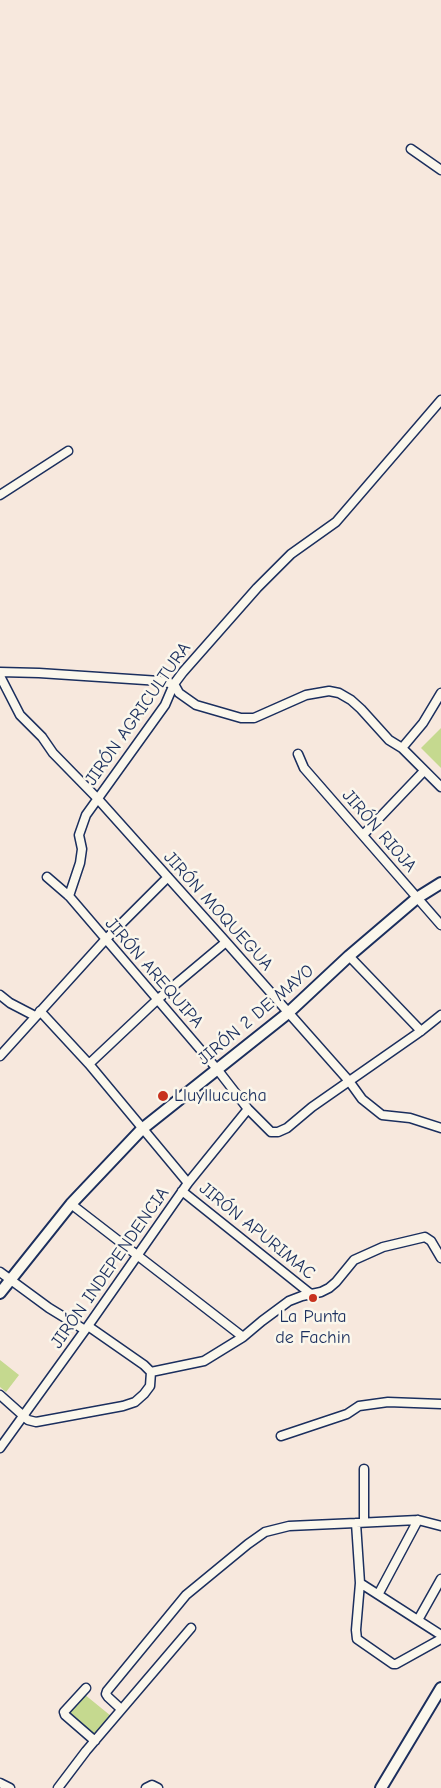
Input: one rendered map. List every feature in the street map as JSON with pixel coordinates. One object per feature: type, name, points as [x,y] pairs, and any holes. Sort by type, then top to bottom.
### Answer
[{"type":"main road","name":"JIRÓN 2 DE MAYO","points":[[0,1293],[71,1204],[142,1129],[288,1013],[349,956],[417,898],[441,883]]},
{"type":"main road","points":[[381,1788],[441,1688]]},
{"type":"street","points":[[411,149],[441,170]]},
{"type":"street","name":"JIRÓN AGRICULTURA","points":[[69,896],[80,863],[82,849],[79,835],[86,815],[165,705],[174,684],[194,658],[257,588],[292,554],[336,522],[441,400]]},
{"type":"street","points":[[0,495],[68,451]]},
{"type":"street","points":[[0,674],[118,677],[160,681],[174,684],[179,693],[196,705],[241,718],[254,718],[306,695],[329,691],[339,693],[352,700],[390,740],[402,748],[441,787]]},
{"type":"street","name":"JIRÓN MOQUEGUA","points":[[0,674],[20,715],[226,942],[349,1081],[362,1099],[382,1115],[410,1118],[441,1128]]},
{"type":"street","points":[[402,748],[423,723],[441,693]]},
{"type":"street","name":"JIRÓN RIOJA","points":[[298,754],[304,768],[441,925]]},
{"type":"street","points":[[362,835],[424,771]]},
{"type":"street","points":[[0,1056],[105,940],[168,877]]},
{"type":"street","name":"JIRÓN AREQUIPA","points":[[47,878],[69,896],[105,940],[158,999],[248,1109],[271,1132],[278,1132],[287,1128],[312,1107],[349,1081]]},
{"type":"street","points":[[89,1064],[158,999],[226,942]]},
{"type":"street","points":[[349,956],[421,1031]]},
{"type":"street","points":[[0,995],[10,1003],[37,1014],[89,1064],[188,1183]]},
{"type":"street","points":[[349,1081],[441,1015]]},
{"type":"street","name":"JIRÓN INDEPENDENCIA","points":[[0,1448],[87,1328],[182,1191],[248,1109]]},
{"type":"street","name":"JIRÓN APURIMAC","points":[[182,1191],[312,1295]]},
{"type":"street","points":[[71,1204],[244,1337]]},
{"type":"street","points":[[151,1372],[204,1361],[244,1337],[289,1301],[321,1292],[336,1282],[354,1260],[382,1247],[425,1237],[431,1241],[441,1258]]},
{"type":"street","points":[[0,1272],[48,1308],[87,1328],[144,1365],[151,1372],[150,1386],[134,1402],[123,1406],[36,1422],[28,1420],[0,1395]]},
{"type":"street","points":[[281,1436],[347,1414],[359,1406],[398,1402],[441,1404]]},
{"type":"street","points":[[364,1469],[360,1523],[360,1583],[357,1639],[396,1664],[441,1639]]},
{"type":"street","points":[[378,1593],[418,1520]]},
{"type":"street","points":[[122,1709],[108,1697],[107,1691],[186,1595],[265,1532],[275,1529],[418,1520],[441,1526]]},
{"type":"street","points":[[418,1620],[441,1579]]},
{"type":"street","points":[[360,1583],[441,1635]]},
{"type":"street","points":[[58,1788],[95,1740],[191,1628]]},
{"type":"street","points":[[86,1688],[64,1712],[64,1715],[95,1740]]},
{"type":"street","points":[[0,1783],[10,1788]]},
{"type":"street","points":[[146,1788],[152,1785],[158,1788]]},
{"type":"green space","points":[[441,728],[441,768],[421,748]]},
{"type":"green space","points":[[0,1360],[19,1375],[6,1392],[0,1387]]},
{"type":"green space","points":[[84,1694],[111,1716],[94,1736],[68,1715]]},
{"type":"place","name":"Lluyllucucha","points":[[163,1096]]},
{"type":"place","name":"La Punta de Fachin","points":[[313,1298]]}]
